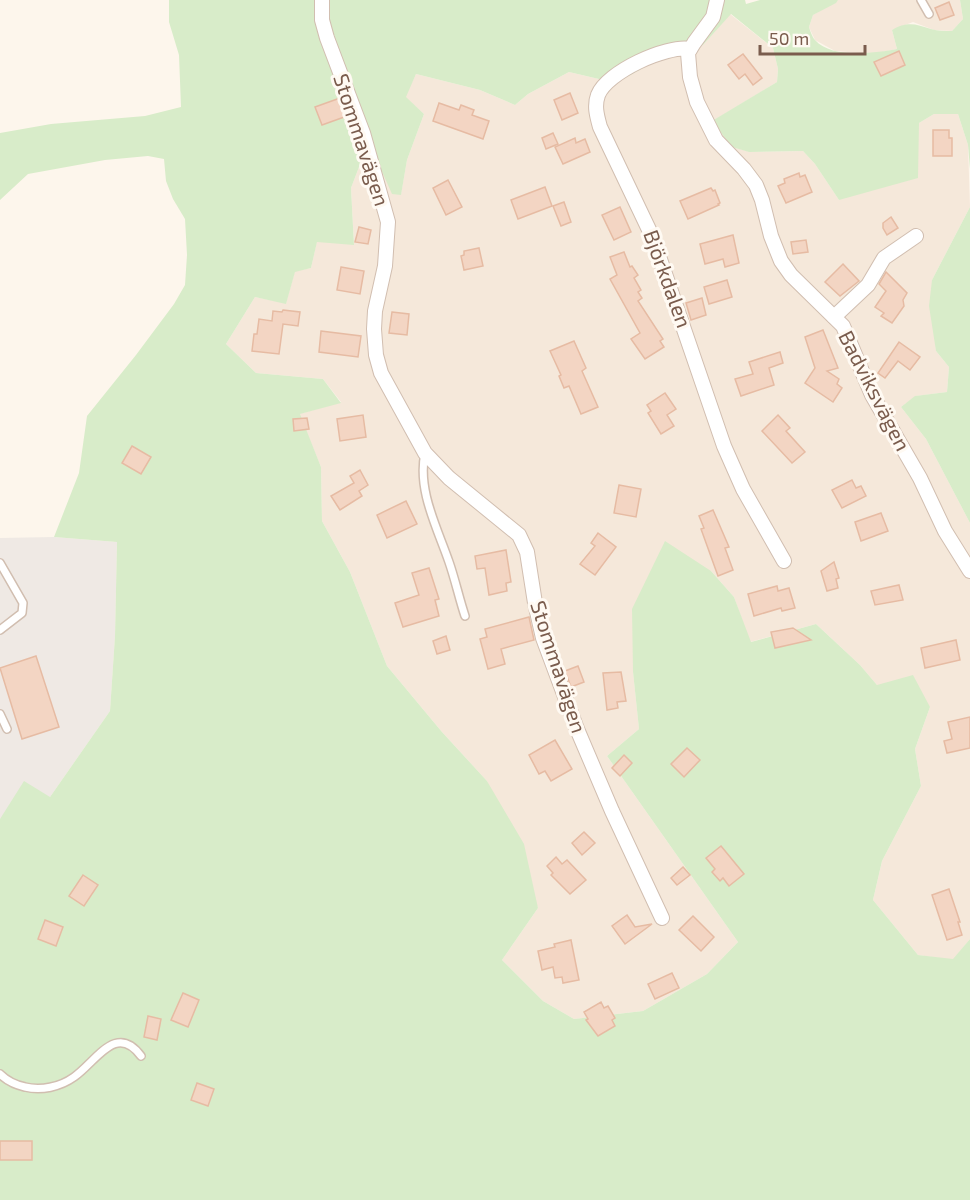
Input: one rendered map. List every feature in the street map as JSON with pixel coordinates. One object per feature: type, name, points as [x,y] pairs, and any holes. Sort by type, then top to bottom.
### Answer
[{"type":"street","name":"Stommavägen","points":[[322,0],[322,20],[363,134],[388,222],[385,266],[375,311],[373,338],[381,373],[425,453],[449,477],[519,535],[524,544],[543,638],[612,811],[662,918]]},
{"type":"street","points":[[690,49],[713,17],[717,0]]},
{"type":"street","name":"Badviksvägen","points":[[690,49],[688,59],[690,76],[710,129],[723,150],[744,169],[756,185],[771,236],[781,261],[790,275],[843,326],[872,395],[920,478],[945,531],[970,571]]},
{"type":"street","name":"Björkdalen","points":[[690,49],[671,50],[640,61],[612,78],[599,92],[595,104],[600,127],[652,236],[724,446],[743,489],[784,561]]},
{"type":"street","points":[[834,317],[868,285],[884,258],[916,236]]},
{"type":"lane","points":[[921,0],[929,14]]},
{"type":"lane","points":[[425,453],[422,467],[423,483],[465,616]]},
{"type":"lane","points":[[0,563],[23,603],[22,613],[0,630]]},
{"type":"lane","points":[[0,714],[7,729]]},
{"type":"lane","points":[[0,1074],[17,1086],[36,1090],[56,1086],[73,1078],[102,1050],[120,1042],[130,1044],[141,1056]]},
{"type":"shaded area","points":[[838,0],[960,0],[963,19],[952,31],[934,30],[913,22],[892,30],[897,49],[873,54],[835,51],[815,40],[809,27],[813,15]]},
{"type":"shaded area","points":[[730,14],[773,48],[778,69],[777,82],[713,121],[733,147],[750,152],[803,151],[815,164],[839,200],[919,123],[934,114],[958,114],[968,145],[970,207],[932,280],[936,351],[949,367],[947,392],[916,396],[901,407],[926,439],[970,523],[970,939],[953,960],[918,955],[873,900],[882,861],[921,786],[915,749],[930,707],[877,685],[860,665],[816,624],[750,642],[734,597],[711,571],[633,672],[639,729],[607,756],[738,942],[707,974],[643,1011],[574,1019],[543,1001],[502,960],[538,908],[487,781],[442,732],[387,666],[350,572],[322,521],[321,467],[299,414],[341,402],[323,379],[256,373],[226,344],[255,297],[286,303],[295,271],[311,268],[317,241],[354,244],[351,188],[359,167],[379,165],[401,194],[407,160],[424,114],[405,97],[416,74],[480,90],[515,105],[528,94],[569,72],[616,83],[654,62],[703,45]]},
{"type":"shaded area","points":[[54,537],[117,542],[115,636],[110,711],[50,797],[0,819],[0,538]]},
{"type":"green space","points":[[169,0],[745,0],[746,4],[760,0],[838,0],[813,15],[809,27],[814,39],[822,46],[854,53],[897,49],[892,30],[902,25],[952,31],[963,19],[960,0],[970,0],[970,169],[968,145],[958,114],[934,114],[919,123],[918,178],[839,200],[815,164],[803,151],[749,152],[732,147],[712,121],[777,82],[778,69],[773,48],[731,14],[703,45],[654,62],[616,83],[569,72],[528,94],[515,105],[480,90],[416,74],[406,97],[424,114],[407,160],[401,195],[392,194],[379,165],[359,167],[351,188],[354,245],[317,242],[311,268],[295,272],[286,304],[255,297],[226,344],[256,373],[323,379],[341,403],[300,414],[321,467],[322,521],[350,572],[387,666],[442,732],[487,781],[524,844],[538,908],[502,960],[543,1001],[574,1019],[643,1011],[707,974],[738,942],[607,756],[639,729],[633,672],[632,609],[665,541],[711,571],[734,597],[751,642],[816,624],[860,665],[877,685],[913,675],[930,707],[915,749],[921,786],[882,861],[873,900],[918,955],[953,959],[970,939],[970,1200],[0,1200],[0,819],[24,781],[50,797],[110,711],[115,636],[117,542],[54,537],[79,473],[87,416],[174,304],[185,285],[187,255],[185,219],[166,181],[164,159],[148,156],[105,160],[28,174],[0,200],[0,133],[51,124],[145,116],[181,107],[179,55],[169,22]]},
{"type":"green space","points":[[970,207],[970,523],[926,439],[901,407],[915,396],[947,392],[949,367],[936,351],[929,306],[932,280]]},
{"type":"building","points":[[949,2],[954,15],[940,20],[935,8]]},
{"type":"building","points":[[899,51],[905,65],[881,76],[874,62]]},
{"type":"building","points":[[743,54],[762,78],[753,85],[745,74],[739,79],[728,65]]},
{"type":"building","points":[[570,93],[578,113],[562,120],[554,100]]},
{"type":"building","points":[[340,98],[347,116],[322,125],[315,107]]},
{"type":"building","points":[[439,103],[459,110],[461,105],[474,110],[472,115],[489,121],[483,139],[433,121]]},
{"type":"building","points":[[933,130],[949,130],[949,138],[952,138],[952,156],[933,156]]},
{"type":"building","points":[[553,133],[558,144],[546,149],[542,138]]},
{"type":"building","points":[[575,138],[576,143],[585,139],[590,152],[563,164],[555,147]]},
{"type":"building","points":[[799,173],[800,177],[805,175],[812,192],[786,203],[778,186],[785,183],[784,179]]},
{"type":"building","points":[[448,180],[462,207],[446,215],[433,188]]},
{"type":"building","points":[[545,187],[552,206],[518,219],[511,200]]},
{"type":"building","points":[[711,188],[715,190],[719,205],[688,219],[680,201]]},
{"type":"building","points":[[564,202],[571,222],[561,226],[553,206]]},
{"type":"building","points":[[620,207],[631,232],[614,240],[602,215]]},
{"type":"building","points":[[891,217],[898,228],[887,235],[883,223]]},
{"type":"building","points":[[359,227],[371,230],[368,244],[355,242]]},
{"type":"building","points":[[733,235],[739,263],[725,267],[723,259],[705,264],[700,244]]},
{"type":"building","points":[[806,240],[808,252],[793,254],[791,242]]},
{"type":"building","points":[[479,248],[483,266],[464,270],[461,256],[464,255],[464,251]]},
{"type":"building","points":[[624,252],[630,267],[632,266],[638,275],[634,278],[641,290],[638,292],[642,298],[638,301],[663,339],[660,341],[664,347],[645,359],[631,339],[640,333],[610,279],[617,275],[610,257]]},
{"type":"building","points":[[843,264],[859,281],[840,296],[825,282]]},
{"type":"building","points":[[341,267],[364,271],[360,294],[337,290]]},
{"type":"building","points":[[886,272],[907,293],[903,300],[904,306],[892,323],[881,316],[884,313],[875,307],[886,291],[879,284]]},
{"type":"building","points":[[727,280],[732,297],[709,304],[704,287]]},
{"type":"building","points":[[702,298],[706,315],[691,320],[686,303]]},
{"type":"building","points":[[283,310],[300,312],[298,326],[283,324],[279,354],[252,351],[259,319],[272,321],[273,311],[282,312]]},
{"type":"building","points":[[392,312],[409,314],[407,335],[389,333]]},
{"type":"building","points":[[823,330],[838,368],[827,371],[839,379],[837,384],[842,388],[833,402],[805,383],[815,368],[805,337]]},
{"type":"building","points":[[321,331],[361,336],[358,357],[319,352]]},
{"type":"building","points":[[574,341],[586,368],[582,371],[598,407],[581,414],[569,386],[564,388],[550,351]]},
{"type":"building","points":[[899,342],[920,357],[910,370],[898,361],[885,378],[878,373]]},
{"type":"building","points":[[780,352],[783,363],[769,368],[774,385],[741,396],[735,379],[753,374],[749,362]]},
{"type":"building","points":[[665,393],[676,409],[667,415],[674,426],[661,434],[648,413],[651,411],[647,405]]},
{"type":"building","points":[[363,415],[366,437],[340,441],[337,419]]},
{"type":"building","points":[[778,415],[790,428],[786,431],[805,452],[792,463],[762,431]]},
{"type":"building","points":[[307,418],[309,429],[294,431],[293,419]]},
{"type":"building","points":[[132,446],[151,457],[141,474],[122,463]]},
{"type":"building","points":[[360,470],[368,485],[359,491],[362,496],[340,510],[331,496],[354,483],[350,476]]},
{"type":"building","points":[[852,480],[856,488],[861,486],[866,496],[842,508],[832,490]]},
{"type":"building","points":[[619,485],[641,489],[636,517],[614,513]]},
{"type":"building","points":[[406,501],[417,524],[387,538],[377,515]]},
{"type":"building","points":[[713,510],[729,547],[725,548],[733,570],[718,576],[701,529],[704,528],[699,516]]},
{"type":"building","points":[[881,513],[888,531],[861,541],[855,522]]},
{"type":"building","points":[[598,533],[616,547],[595,575],[580,564],[595,546],[591,543]]},
{"type":"building","points":[[506,550],[511,582],[506,583],[507,591],[489,595],[485,568],[477,569],[475,556]]},
{"type":"building","points":[[834,562],[839,578],[836,579],[838,588],[827,591],[821,571]]},
{"type":"building","points":[[429,568],[439,599],[435,600],[439,616],[403,627],[395,603],[419,595],[412,573]]},
{"type":"building","points":[[899,585],[903,600],[875,605],[871,591]]},
{"type":"building","points":[[777,586],[778,591],[789,588],[795,608],[782,611],[781,608],[754,616],[748,594]]},
{"type":"building","points":[[529,617],[534,640],[501,649],[505,664],[488,669],[480,639],[487,637],[485,629]]},
{"type":"building","points":[[793,628],[811,640],[775,648],[771,632]]},
{"type":"building","points":[[446,636],[450,650],[437,654],[433,641]]},
{"type":"building","points":[[956,640],[960,660],[925,668],[921,648]]},
{"type":"building","points":[[36,656],[59,727],[22,739],[0,668]]},
{"type":"building","points":[[578,666],[584,682],[571,687],[565,671]]},
{"type":"building","points":[[621,672],[626,701],[617,702],[618,708],[607,710],[603,673]]},
{"type":"building","points":[[970,717],[970,748],[947,753],[944,741],[952,739],[948,722]]},
{"type":"building","points":[[555,740],[572,769],[551,781],[545,771],[539,774],[529,755]]},
{"type":"building","points":[[687,748],[700,760],[684,777],[671,764]]},
{"type":"building","points":[[624,755],[632,763],[620,776],[612,768]]},
{"type":"building","points":[[584,832],[595,843],[582,855],[572,843]]},
{"type":"building","points":[[721,846],[744,874],[729,886],[723,878],[720,881],[712,872],[715,869],[706,858]]},
{"type":"building","points":[[556,857],[562,864],[567,860],[586,880],[570,894],[551,875],[553,873],[547,866]]},
{"type":"building","points":[[683,867],[690,875],[677,885],[671,878]]},
{"type":"building","points":[[83,875],[98,885],[84,906],[69,896]]},
{"type":"building","points":[[949,889],[962,935],[947,940],[932,895]]},
{"type":"building","points":[[627,915],[635,927],[652,924],[625,944],[612,926]]},
{"type":"building","points":[[693,916],[714,937],[701,951],[679,930]]},
{"type":"building","points":[[45,920],[63,927],[56,946],[38,939]]},
{"type":"building","points":[[571,940],[579,980],[563,983],[562,977],[555,978],[553,967],[542,970],[538,951]]},
{"type":"building","points":[[672,973],[679,988],[655,999],[648,984]]},
{"type":"building","points":[[183,993],[199,1000],[188,1027],[171,1020]]},
{"type":"building","points":[[601,1002],[604,1008],[608,1006],[615,1018],[612,1020],[615,1026],[598,1036],[586,1020],[588,1019],[584,1012]]},
{"type":"building","points":[[148,1016],[161,1019],[157,1040],[144,1037]]},
{"type":"building","points":[[197,1083],[214,1089],[208,1106],[191,1100]]},
{"type":"building","points":[[0,1141],[32,1141],[32,1160],[0,1160]]}]
